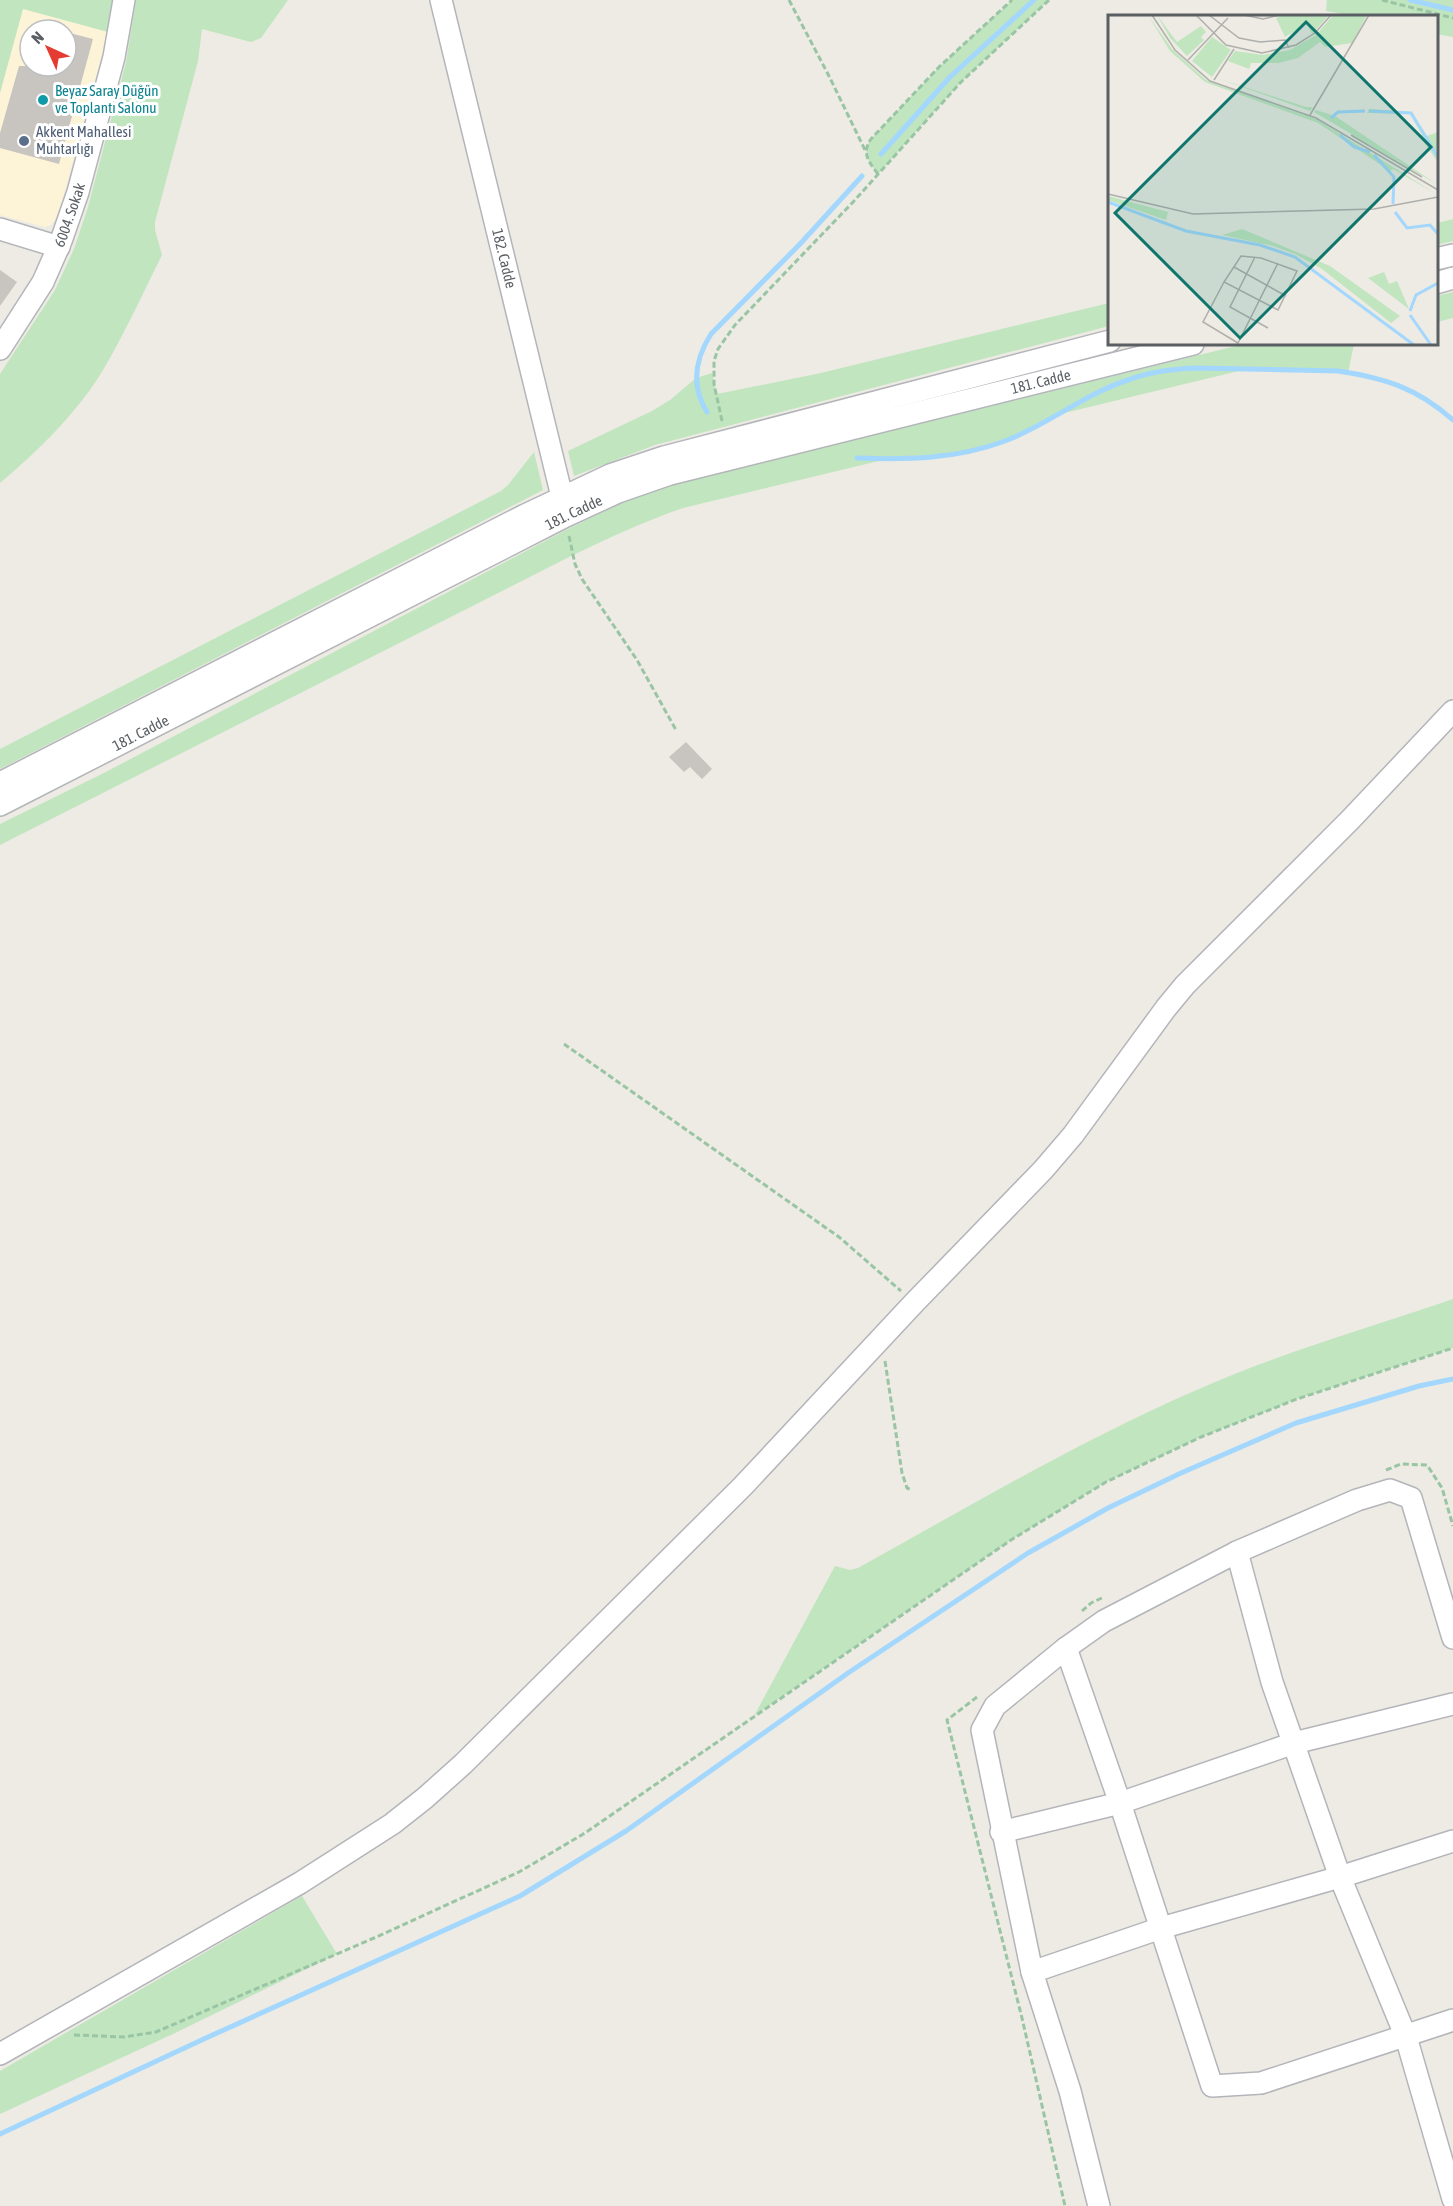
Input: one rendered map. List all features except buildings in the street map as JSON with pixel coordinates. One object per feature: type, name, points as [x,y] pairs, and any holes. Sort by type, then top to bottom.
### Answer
[{"type":"street","name":"6004. Sokak","points":[[0,349],[43,282],[59,247],[78,192],[114,57],[124,0]]},
{"type":"street","name":"182. Cadde","points":[[441,0],[564,506]]},
{"type":"street","points":[[0,229],[59,247]]},
{"type":"street","points":[[1438,260],[1453,255]]},
{"type":"street","points":[[1438,282],[1453,278]]},
{"type":"street","name":"181. Cadde","points":[[0,805],[564,506],[610,475],[654,460],[1108,342]]},
{"type":"street","name":"181. Cadde","points":[[0,783],[564,506],[618,492],[670,474],[1189,345]]},
{"type":"street","points":[[0,2054],[300,1883],[392,1824],[463,1764],[743,1486],[914,1303],[1029,1185],[1073,1135],[1185,985],[1350,820],[1453,711]]},
{"type":"street","points":[[1099,2206],[1070,2091],[1032,1972],[1001,1833],[981,1730],[995,1706],[1066,1648],[1104,1621],[1237,1552],[1357,1500],[1390,1490],[1411,1498],[1453,1638]]},
{"type":"street","points":[[1237,1552],[1272,1682],[1340,1877],[1406,2037],[1453,2199]]},
{"type":"street","points":[[1066,1648],[1120,1803],[1212,2086],[1261,2083],[1453,2020]]},
{"type":"street","points":[[1001,1833],[1120,1803],[1293,1743],[1453,1704]]},
{"type":"street","points":[[1032,1972],[1161,1928],[1340,1877],[1453,1841]]},
{"type":"path","points":[[789,0],[867,158],[878,174]]},
{"type":"path","points":[[865,150],[871,139],[939,67],[1012,0]]},
{"type":"path","points":[[727,441],[712,373],[718,350],[735,325],[813,245],[961,82],[1049,0]]},
{"type":"path","points":[[1382,0],[1453,18]]},
{"type":"path","points":[[564,506],[571,548],[582,579],[637,660],[676,730]]},
{"type":"path","points":[[564,1044],[839,1238],[914,1303]]},
{"type":"path","points":[[881,1339],[903,1473],[907,1488],[912,1490]]},
{"type":"path","points":[[69,2035],[124,2037],[156,2032],[365,1942],[519,1872],[585,1833],[1011,1540],[1106,1482],[1201,1437],[1297,1399],[1453,1348]]},
{"type":"shaded area","points":[[23,8],[58,18],[20,18]]},
{"type":"shaded area","points":[[78,24],[108,32],[56,218],[51,225],[45,227],[0,215],[0,93],[18,26],[18,78],[78,78]]},
{"type":"green space","points":[[0,0],[113,0],[108,32],[78,24],[78,18],[56,18],[23,9],[21,18],[18,18],[18,27],[0,93]]},
{"type":"green space","points":[[136,0],[288,0],[261,38],[251,42],[202,29],[198,61],[155,222],[162,255],[119,342],[93,386],[56,431],[0,483],[0,374],[55,290],[74,249],[88,207],[126,62]]},
{"type":"green space","points":[[1012,0],[1049,0],[961,82],[878,174],[866,153],[871,139],[939,67]]},
{"type":"green space","points":[[1327,0],[1453,0],[1453,37],[1438,34],[1438,15],[1348,15],[1326,11]]},
{"type":"green space","points":[[1453,219],[1453,241],[1438,245],[1438,223]]},
{"type":"green space","points":[[1453,292],[1453,318],[1438,322],[1438,296]]},
{"type":"green space","points":[[1108,303],[1108,326],[655,445],[574,476],[568,451],[652,411],[670,400],[696,378],[712,373],[717,394],[821,373]]},
{"type":"green space","points":[[1240,345],[1354,345],[1348,373],[1247,369],[1060,414],[1004,442],[965,453],[925,459],[887,459],[669,513],[573,555],[0,845],[0,824],[102,774],[568,529],[624,502],[671,485]]},
{"type":"green space","points":[[534,452],[543,490],[0,769],[0,749],[501,491]]},
{"type":"green space","points":[[1453,1299],[1453,1348],[1297,1399],[1201,1437],[1106,1482],[1011,1540],[754,1716],[835,1566],[850,1570],[858,1568],[1106,1432],[1224,1378]]},
{"type":"green space","points":[[302,1896],[337,1954],[175,2033],[0,2114],[0,2071]]},
{"type":"waterway","points":[[881,154],[950,77],[1034,0]]},
{"type":"waterway","points":[[1410,0],[1453,10]]},
{"type":"waterway","points":[[707,412],[699,392],[697,373],[701,353],[711,334],[800,244],[862,176]]},
{"type":"waterway","points":[[857,458],[932,457],[969,452],[1021,434],[1112,386],[1144,375],[1186,368],[1338,371],[1371,377],[1413,392],[1453,420]]},
{"type":"waterway","points":[[0,2134],[520,1896],[626,1831],[848,1673],[1028,1553],[1108,1508],[1181,1473],[1296,1423],[1419,1386],[1453,1379]]},
{"type":"place","name":"Beyaz Saray Düğün ve Toplantı Salonu","points":[[43,100]]},
{"type":"place","name":"Akkent Mahallesi Muhtarlığı","points":[[24,141]]}]
